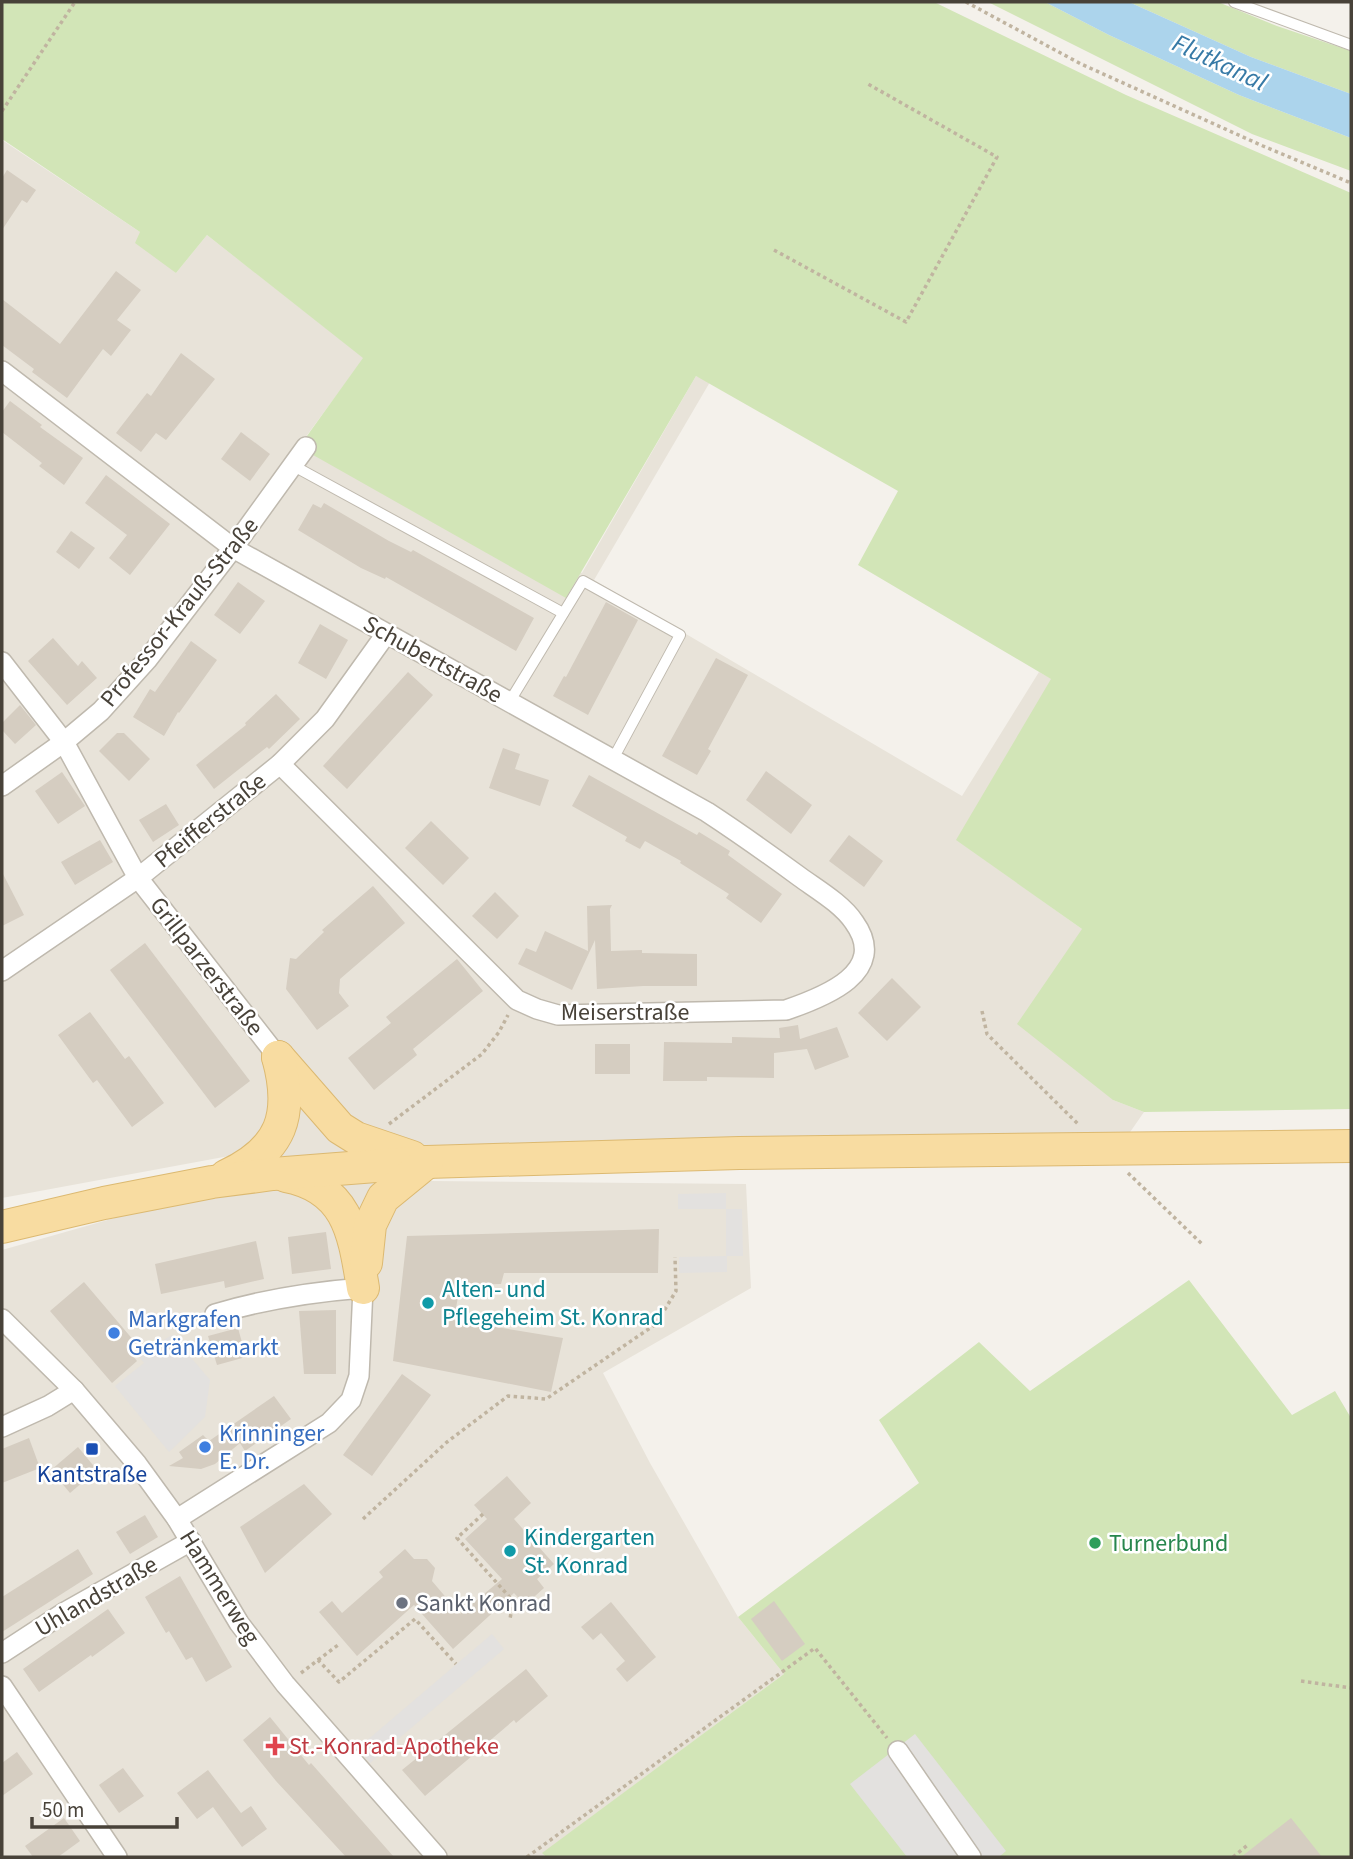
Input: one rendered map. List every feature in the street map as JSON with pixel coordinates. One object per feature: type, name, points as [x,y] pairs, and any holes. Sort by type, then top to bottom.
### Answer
[{"type":"main road","points":[[278,1057],[340,1128],[356,1138],[427,1162]]},
{"type":"main road","points":[[212,1182],[243,1168],[272,1144],[281,1125],[285,1095],[278,1057]]},
{"type":"main road","points":[[2,1227],[212,1182],[273,1174],[427,1162],[740,1153],[1351,1146]]},
{"type":"main road","points":[[363,1288],[370,1225],[383,1198],[427,1162]]},
{"type":"main road","points":[[273,1174],[302,1179],[326,1193],[342,1211],[353,1234],[363,1288]]},
{"type":"street","name":"Schubertstraße","points":[[2,371],[233,548],[708,812],[823,894],[853,920],[865,940]]},
{"type":"street","name":"Professor-Krauß-Straße","points":[[2,786],[64,742],[101,711],[147,660],[306,447]]},
{"type":"street","name":"Pfeifferstraße","points":[[2,971],[138,878],[280,764],[326,719],[386,634]]},
{"type":"street","name":"Grillparzerstraße","points":[[2,662],[64,742],[138,878],[278,1057]]},
{"type":"street","name":"Meiserstraße","points":[[280,764],[517,1000],[537,1009],[558,1015],[786,1010],[819,999],[856,972],[864,961],[865,940]]},
{"type":"street","points":[[177,1519],[329,1423],[351,1400],[359,1376],[363,1288],[262,1300],[215,1314]]},
{"type":"street","name":"Hammerweg","points":[[2,1319],[74,1390],[137,1464],[177,1519],[239,1623],[285,1684],[437,1857]]},
{"type":"street","points":[[2,1427],[48,1406],[74,1390]]},
{"type":"street","name":"Uhlandstraße","points":[[2,1653],[65,1612],[191,1541]]},
{"type":"street","points":[[2,1686],[117,1857]]},
{"type":"street","points":[[898,1751],[971,1857]]},
{"type":"lane","points":[[1234,2],[1351,45]]},
{"type":"lane","points":[[292,465],[563,613]]},
{"type":"lane","points":[[510,701],[583,581],[680,635],[613,759]]},
{"type":"path","points":[[2,111],[75,2]]},
{"type":"path","points":[[966,2],[1093,69],[1351,183]]},
{"type":"path","points":[[775,250],[906,322],[997,157],[868,84]]},
{"type":"path","points":[[982,1011],[986,1034],[1079,1125]]},
{"type":"path","points":[[1127,1171],[1202,1244]]},
{"type":"path","points":[[363,1519],[447,1441],[508,1396],[545,1399],[656,1324],[676,1291],[675,1256]]},
{"type":"path","points":[[482,1514],[457,1538],[513,1601],[510,1619]]},
{"type":"path","points":[[318,1660],[339,1682],[415,1619],[456,1664]]},
{"type":"path","points":[[285,1684],[338,1645]]},
{"type":"path","points":[[527,1857],[815,1648],[898,1751]]},
{"type":"path","points":[[1301,1681],[1351,1688]]},
{"type":"path","points":[[1233,1857],[1249,1844]]},
{"type":"shaded area","points":[[2,140],[140,232],[176,273],[207,235],[364,358],[299,446],[582,573],[696,376],[710,382],[594,580],[962,796],[1039,672],[1052,679],[957,840],[1082,929],[1113,1100],[1144,1112],[1126,1138],[461,1146],[264,1158],[229,1156],[2,1198]]},
{"type":"shaded area","points":[[383,1172],[430,1181],[746,1184],[751,1288],[603,1373],[650,1463],[738,1617],[784,1674],[543,1853],[545,1857],[2,1857],[2,1250],[199,1194]]},
{"type":"shaded area","points":[[726,1193],[726,1209],[678,1209],[678,1194]]},
{"type":"shaded area","points":[[726,1209],[742,1209],[743,1256],[727,1256],[727,1272],[679,1273],[679,1257],[726,1256]]},
{"type":"shaded area","points":[[172,1335],[210,1380],[205,1417],[169,1452],[115,1386],[144,1363],[138,1355]]},
{"type":"shaded area","points":[[492,1634],[504,1649],[370,1763],[358,1748]]},
{"type":"shaded area","points":[[915,1734],[1006,1851],[999,1857],[907,1857],[850,1784]]},
{"type":"green space","points":[[2,2],[934,2],[1126,95],[1351,193],[1351,1109],[1144,1112],[1113,1100],[1017,1024],[1082,929],[956,840],[1051,679],[858,565],[898,491],[696,376],[566,598],[299,447],[363,358],[207,235],[176,273],[135,243],[140,232],[2,139]]},
{"type":"green space","points":[[988,2],[1045,2],[1239,95],[1351,138],[1351,171],[1252,134]]},
{"type":"green space","points":[[1129,2],[1218,2],[1277,26],[1351,51],[1351,94],[1251,57]]},
{"type":"green space","name":"Turnerbund","points":[[1189,1280],[1292,1415],[1335,1391],[1351,1418],[1351,1857],[546,1857],[542,1853],[784,1674],[738,1617],[919,1483],[879,1420],[979,1342],[1030,1391]]},
{"type":"water","name":"Flutkanal","points":[[1045,2],[1129,2],[1251,57],[1351,94],[1351,138],[1239,95]]},
{"type":"building","points":[[7,170],[36,190],[27,203],[22,200],[2,230],[2,178]]},
{"type":"building","points":[[116,271],[141,290],[117,320],[131,330],[111,356],[103,349],[67,398],[2,345],[2,299],[60,344]]},
{"type":"building","points":[[181,353],[215,379],[166,440],[156,433],[141,452],[116,433],[147,393],[151,396]]},
{"type":"building","points":[[10,401],[83,458],[64,485],[39,466],[42,463],[2,432],[2,412]]},
{"type":"building","points":[[241,432],[270,454],[250,481],[221,459]]},
{"type":"building","points":[[106,475],[170,524],[130,575],[109,558],[127,535],[85,503]]},
{"type":"building","points":[[324,503],[389,541],[411,552],[413,550],[534,618],[516,651],[386,577],[385,579],[361,568],[298,530],[313,504],[321,508]]},
{"type":"building","points":[[71,531],[95,548],[79,569],[56,552]]},
{"type":"building","points":[[238,582],[265,601],[240,634],[214,615]]},
{"type":"building","points":[[606,602],[638,620],[588,715],[553,696]]},
{"type":"building","points":[[320,624],[348,640],[326,679],[298,663]]},
{"type":"building","points":[[53,638],[78,666],[82,661],[97,678],[67,705],[28,661]]},
{"type":"building","points":[[191,641],[217,660],[178,712],[164,736],[133,717],[150,689],[155,692]]},
{"type":"building","points":[[716,658],[748,675],[697,775],[662,756]]},
{"type":"building","points":[[408,672],[433,695],[347,789],[323,766]]},
{"type":"building","points":[[276,694],[300,719],[269,749],[267,747],[214,789],[196,765],[246,725],[245,723]]},
{"type":"building","points":[[20,705],[36,725],[15,744],[2,730],[2,723]]},
{"type":"building","points":[[117,733],[124,733],[150,759],[129,781],[99,751]]},
{"type":"building","points":[[503,748],[520,754],[515,769],[549,780],[540,806],[489,788]]},
{"type":"building","points":[[766,771],[812,805],[791,834],[746,800]]},
{"type":"building","points":[[62,772],[85,806],[58,824],[35,791]]},
{"type":"building","points":[[589,775],[730,851],[728,855],[782,894],[761,923],[726,898],[729,894],[680,863],[681,861],[645,841],[640,849],[625,841],[627,837],[572,806]]},
{"type":"building","points":[[166,804],[179,825],[153,842],[139,820]]},
{"type":"building","points":[[431,821],[469,858],[443,885],[405,848]]},
{"type":"building","points":[[849,835],[883,861],[864,887],[829,861]]},
{"type":"building","points":[[100,840],[113,862],[75,885],[61,862]]},
{"type":"building","points":[[2,872],[24,915],[2,926]]},
{"type":"building","points":[[373,886],[405,923],[340,979],[339,993],[349,1006],[317,1030],[286,989],[290,958],[296,959],[324,932],[322,930]]},
{"type":"building","points":[[495,892],[519,916],[497,939],[472,916]]},
{"type":"building","points":[[612,905],[611,951],[697,954],[697,986],[597,989],[595,940],[572,990],[518,964],[526,948],[536,952],[545,931],[588,951],[587,906]]},
{"type":"building","points":[[145,943],[250,1081],[215,1108],[110,970]]},
{"type":"building","points":[[457,959],[483,991],[413,1049],[417,1055],[374,1090],[348,1058],[391,1023],[386,1017]]},
{"type":"building","points":[[892,978],[921,1007],[887,1041],[858,1013]]},
{"type":"building","points":[[90,1012],[125,1059],[129,1056],[164,1103],[132,1127],[97,1080],[93,1083],[58,1035]]},
{"type":"building","points":[[798,1025],[800,1039],[837,1027],[849,1057],[815,1070],[807,1049],[774,1053],[774,1078],[707,1077],[707,1081],[663,1081],[664,1042],[732,1043],[732,1037],[780,1038],[779,1028]]},
{"type":"building","points":[[595,1044],[630,1044],[630,1074],[595,1074]]},
{"type":"building","name":"Alten- und Pflegeheim St. Konrad","points":[[659,1229],[658,1273],[504,1273],[501,1284],[460,1285],[454,1320],[563,1338],[551,1392],[393,1361],[407,1236]]},
{"type":"building","points":[[326,1232],[331,1269],[292,1274],[288,1237]]},
{"type":"building","points":[[256,1241],[264,1279],[225,1288],[224,1281],[161,1294],[155,1264]]},
{"type":"building","points":[[84,1282],[140,1348],[132,1355],[137,1361],[112,1383],[50,1311]]},
{"type":"building","points":[[336,1310],[336,1374],[304,1374],[299,1311]]},
{"type":"building","points":[[238,1328],[246,1357],[217,1365],[208,1336]]},
{"type":"building","points":[[402,1374],[431,1395],[372,1476],[343,1455]]},
{"type":"building","points":[[274,1396],[291,1419],[245,1451],[240,1443],[215,1464],[201,1469],[169,1466],[183,1458],[179,1452],[203,1435],[209,1441]]},
{"type":"building","points":[[29,1438],[40,1468],[2,1483],[2,1449]]},
{"type":"building","points":[[78,1447],[97,1470],[70,1493],[51,1470]]},
{"type":"building","points":[[507,1476],[531,1503],[514,1519],[554,1564],[537,1579],[544,1588],[525,1605],[514,1593],[453,1649],[414,1605],[357,1656],[319,1612],[332,1601],[342,1613],[383,1577],[379,1572],[405,1549],[414,1559],[427,1559],[435,1568],[432,1581],[460,1614],[502,1579],[465,1539],[487,1519],[474,1505]]},
{"type":"building","points":[[304,1484],[332,1514],[265,1573],[240,1527]]},
{"type":"building","points":[[145,1515],[158,1537],[130,1554],[116,1532]]},
{"type":"building","points":[[78,1549],[93,1574],[2,1632],[2,1597]]},
{"type":"building","points":[[180,1576],[232,1667],[206,1682],[192,1657],[186,1660],[169,1631],[166,1633],[145,1597]]},
{"type":"building","points":[[774,1601],[805,1644],[782,1661],[751,1619]]},
{"type":"building","points":[[611,1602],[656,1657],[627,1682],[616,1669],[625,1661],[601,1633],[593,1640],[581,1627]]},
{"type":"building","points":[[108,1609],[125,1633],[39,1692],[23,1669]]},
{"type":"building","points":[[526,1669],[548,1696],[516,1723],[514,1720],[425,1796],[402,1770]]},
{"type":"building","points":[[270,1717],[309,1765],[311,1763],[394,1857],[346,1857],[276,1781],[243,1740]]},
{"type":"building","points":[[17,1752],[33,1774],[2,1796],[2,1763]]},
{"type":"building","points":[[123,1768],[144,1796],[119,1813],[99,1785]]},
{"type":"building","points":[[208,1770],[241,1813],[251,1806],[267,1829],[242,1847],[213,1807],[197,1819],[177,1793]]},
{"type":"building","points":[[64,1818],[80,1841],[58,1857],[33,1857],[25,1846]]},
{"type":"building","points":[[1291,1818],[1322,1857],[1241,1857]]},
{"type":"place","name":"Alten- und Pflegeheim St. Konrad","points":[[428,1303]]},
{"type":"place","name":"Markgrafen Getränkemarkt","points":[[114,1333]]},
{"type":"place","name":"Krinninger E. Dr.","points":[[205,1447]]},
{"type":"place","name":"Kantstraße","points":[[92,1449]]},
{"type":"place","name":"Turnerbund","points":[[1095,1543]]},
{"type":"place","name":"Kindergarten St. Konrad","points":[[510,1551]]},
{"type":"place","name":"Sankt Konrad","points":[[402,1603]]},
{"type":"place","name":"St.-Konrad-Apotheke","points":[[275,1746]]}]
